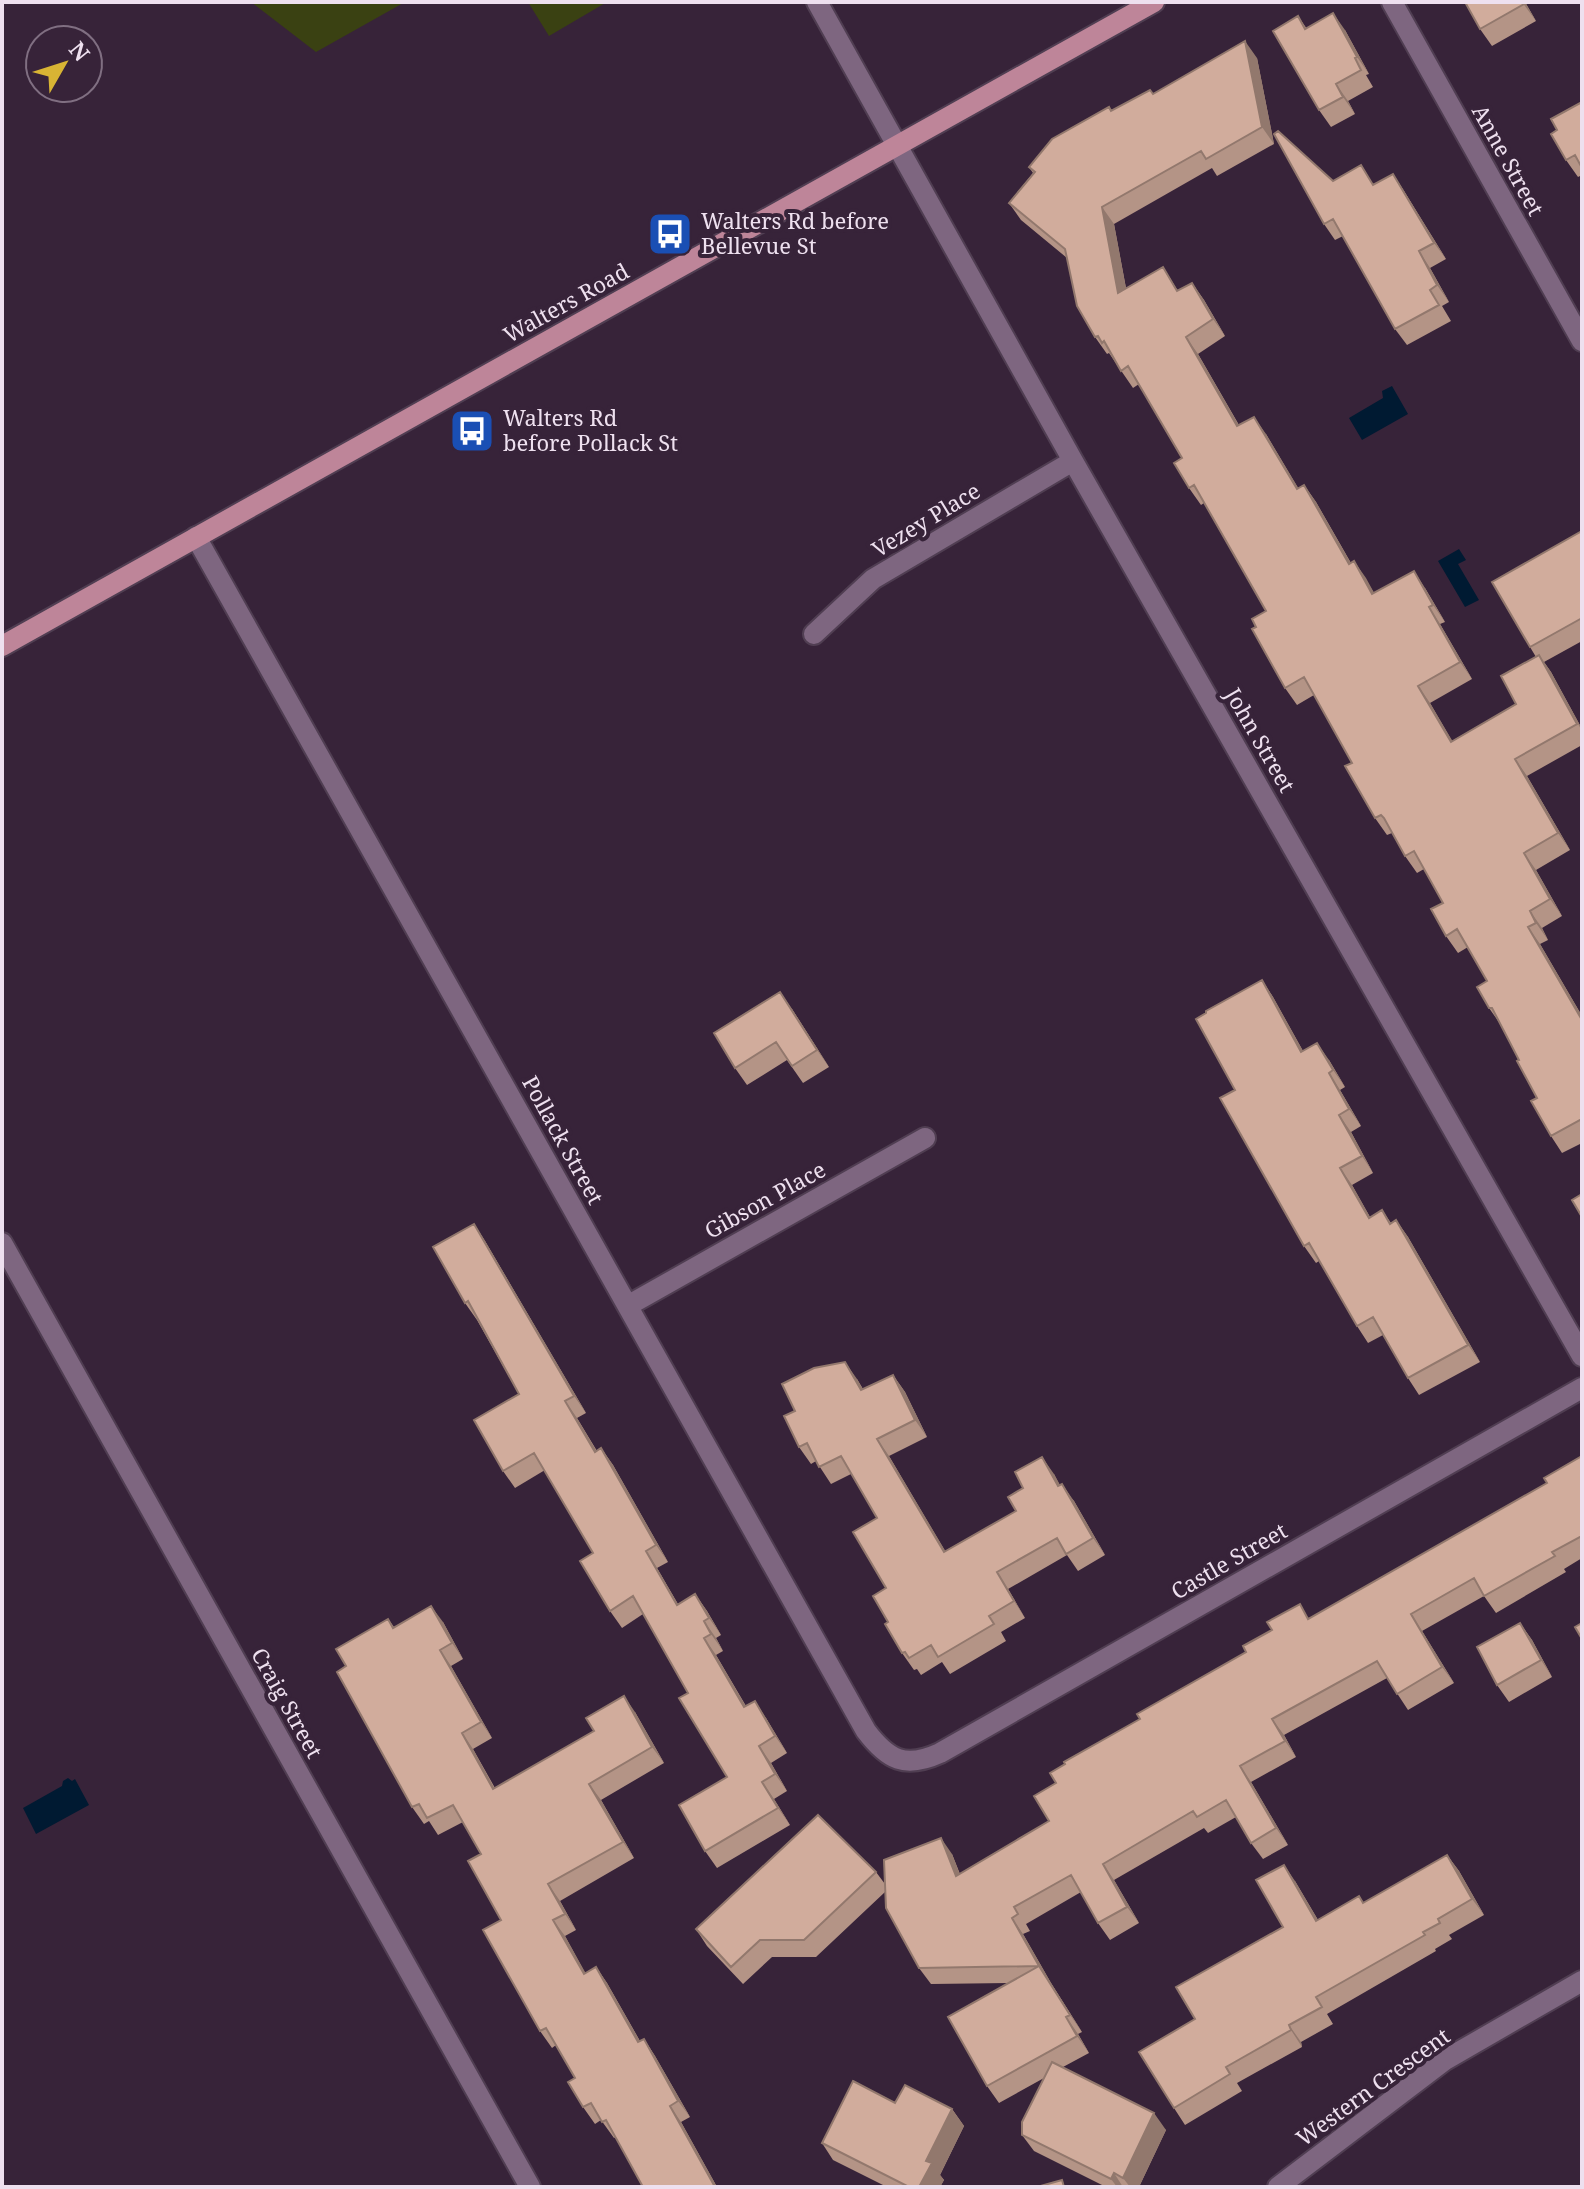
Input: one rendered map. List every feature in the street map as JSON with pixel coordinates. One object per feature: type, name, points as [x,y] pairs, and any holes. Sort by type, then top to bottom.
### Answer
[{"type":"main road","name":"Walters Road","points":[[2,646],[1154,2]]},
{"type":"street","name":"John Street","points":[[817,2],[1073,461],[1582,1356]]},
{"type":"street","name":"Anne Street","points":[[1392,2],[1582,341]]},
{"type":"street","name":"Vezey Place","points":[[814,634],[873,579],[1073,461]]},
{"type":"street","name":"Pollack Street","points":[[196,537],[866,1731],[877,1745],[896,1759]]},
{"type":"street","name":"Gibson Place","points":[[629,1305],[925,1138]]},
{"type":"street","name":"Craig Street","points":[[2,1243],[530,2187]]},
{"type":"street","name":"Castle Street","points":[[896,1759],[908,1762],[925,1760],[940,1753],[1582,1388]]},
{"type":"street","name":"Western Crescent","points":[[1278,2187],[1445,2060],[1582,1981]]},
{"type":"green space","points":[[251,2],[405,2],[316,52]]},
{"type":"green space","points":[[528,2],[607,2],[549,36]]},
{"type":"water","points":[[1392,386],[1408,414],[1362,440],[1349,418],[1383,398],[1382,391]]},
{"type":"water","points":[[1459,549],[1466,560],[1458,564],[1479,600],[1465,607],[1438,561]]},
{"type":"water","points":[[68,1778],[72,1781],[75,1779],[89,1805],[36,1834],[23,1808],[62,1786]]},
{"type":"building","points":[[1465,2],[1522,2],[1524,4],[1480,29]]},
{"type":"building","points":[[1333,13],[1361,70],[1336,84],[1343,97],[1319,110],[1273,31],[1298,16],[1305,29]]},
{"type":"building","points":[[1245,41],[1262,127],[1206,159],[1201,151],[1102,207],[1118,293],[1163,267],[1177,291],[1192,283],[1213,319],[1186,337],[1237,426],[1254,417],[1297,489],[1304,485],[1349,564],[1354,561],[1372,594],[1414,571],[1433,605],[1429,607],[1460,662],[1418,686],[1451,742],[1516,704],[1501,676],[1539,655],[1577,724],[1515,759],[1558,833],[1524,853],[1550,899],[1530,911],[1536,923],[1528,927],[1582,1020],[1582,1119],[1551,1136],[1531,1101],[1537,1098],[1519,1060],[1492,1008],[1489,1008],[1477,987],[1487,981],[1457,929],[1446,936],[1431,909],[1443,903],[1414,851],[1405,856],[1384,818],[1381,815],[1375,818],[1345,766],[1352,763],[1304,677],[1285,688],[1252,629],[1256,627],[1252,619],[1266,611],[1194,485],[1189,488],[1174,463],[1182,458],[1128,366],[1121,371],[1104,341],[1102,343],[1098,336],[1095,337],[1077,306],[1065,249],[1009,203],[1035,172],[1029,167],[1052,139],[1109,107],[1111,111],[1150,90],[1153,94]]},
{"type":"building","points":[[1582,102],[1582,168],[1575,155],[1566,160],[1551,134],[1557,130],[1551,119]]},
{"type":"building","points":[[1278,131],[1333,181],[1361,165],[1373,185],[1393,174],[1434,243],[1419,251],[1437,285],[1430,290],[1439,305],[1395,329],[1333,219],[1324,224],[1274,134]]},
{"type":"building","points":[[1582,531],[1582,618],[1530,647],[1492,582]]},
{"type":"building","points":[[1262,980],[1301,1052],[1317,1043],[1333,1070],[1329,1073],[1349,1109],[1339,1115],[1362,1156],[1340,1168],[1369,1218],[1382,1210],[1390,1224],[1396,1220],[1468,1345],[1408,1378],[1373,1317],[1357,1326],[1309,1243],[1304,1246],[1220,1098],[1235,1090],[1196,1019]]},
{"type":"building","points":[[780,992],[817,1050],[792,1066],[776,1042],[735,1068],[714,1033]]},
{"type":"building","points":[[1582,1194],[1582,1217],[1572,1200]]},
{"type":"building","points":[[474,1224],[574,1396],[565,1401],[595,1452],[601,1448],[656,1545],[646,1551],[677,1605],[695,1594],[709,1618],[704,1621],[711,1634],[704,1638],[744,1707],[755,1701],[775,1736],[759,1746],[775,1774],[762,1782],[778,1808],[705,1851],[679,1805],[727,1777],[679,1698],[688,1693],[633,1596],[610,1611],[580,1561],[593,1553],[534,1453],[503,1471],[474,1420],[519,1394],[468,1301],[465,1303],[433,1247]]},
{"type":"building","points":[[845,1362],[861,1390],[893,1375],[915,1420],[877,1439],[944,1552],[1016,1511],[1008,1497],[1023,1488],[1015,1472],[1042,1457],[1058,1486],[1062,1484],[1093,1538],[1066,1554],[1057,1538],[997,1572],[1014,1601],[989,1616],[994,1624],[938,1657],[931,1645],[909,1658],[905,1652],[902,1653],[873,1596],[886,1588],[853,1532],[877,1518],[841,1456],[819,1467],[807,1443],[799,1447],[784,1416],[795,1411],[782,1384],[814,1368]]},
{"type":"building","points":[[1582,1456],[1582,1536],[1552,1552],[1555,1556],[1484,1596],[1474,1578],[1411,1614],[1442,1667],[1397,1694],[1377,1661],[1272,1719],[1285,1741],[1240,1766],[1276,1828],[1251,1843],[1226,1800],[1197,1817],[1193,1811],[1103,1864],[1127,1907],[1098,1923],[1071,1875],[1014,1907],[1018,1914],[1012,1918],[1039,1966],[919,1968],[886,1908],[884,1860],[941,1838],[956,1876],[1049,1821],[1034,1796],[1056,1783],[1050,1773],[1140,1719],[1137,1714],[1246,1652],[1243,1646],[1272,1630],[1267,1622],[1300,1604],[1308,1619],[1547,1483],[1544,1478]]},
{"type":"building","points":[[431,1606],[452,1643],[440,1650],[481,1722],[462,1733],[493,1789],[594,1731],[586,1718],[624,1696],[652,1747],[589,1784],[623,1842],[548,1884],[565,1914],[553,1920],[584,1974],[596,1967],[638,2042],[644,2039],[678,2101],[670,2106],[715,2187],[643,2187],[606,2120],[602,2122],[591,2103],[583,2107],[568,2082],[575,2078],[546,2028],[540,2031],[483,1930],[501,1920],[468,1861],[481,1854],[453,1805],[427,1818],[419,1804],[412,1807],[337,1672],[346,1666],[336,1649],[388,1619],[393,1628]]},
{"type":"building","points":[[1520,1623],[1541,1660],[1497,1685],[1477,1647]]},
{"type":"building","points":[[1582,1623],[1582,1639],[1575,1627]]},
{"type":"building","points":[[818,1815],[876,1872],[804,1940],[760,1940],[731,1967],[696,1929]]},
{"type":"building","points":[[1447,1855],[1472,1899],[1438,1919],[1440,1923],[1423,1932],[1425,1935],[1316,1997],[1322,2007],[1289,2025],[1291,2030],[1226,2067],[1230,2074],[1174,2108],[1139,2052],[1195,2019],[1176,1987],[1283,1927],[1256,1880],[1284,1865],[1316,1921],[1359,1896],[1363,1903]]},
{"type":"building","points":[[1039,1966],[1070,2015],[1066,2017],[1077,2036],[987,2086],[948,2017]]},
{"type":"building","points":[[1052,2062],[1154,2113],[1123,2178],[1114,2173],[1111,2179],[1022,2135],[1022,2122]]},
{"type":"building","points":[[853,2081],[895,2103],[905,2085],[952,2109],[926,2161],[932,2163],[919,2187],[909,2187],[822,2143]]},
{"type":"building","points":[[1062,2180],[1064,2187],[1037,2187]]},
{"type":"place","name":"Walters Rd before Bellevue St","points":[[670,234]]},
{"type":"place","name":"Walters Rd before Pollack St","points":[[472,431]]}]
